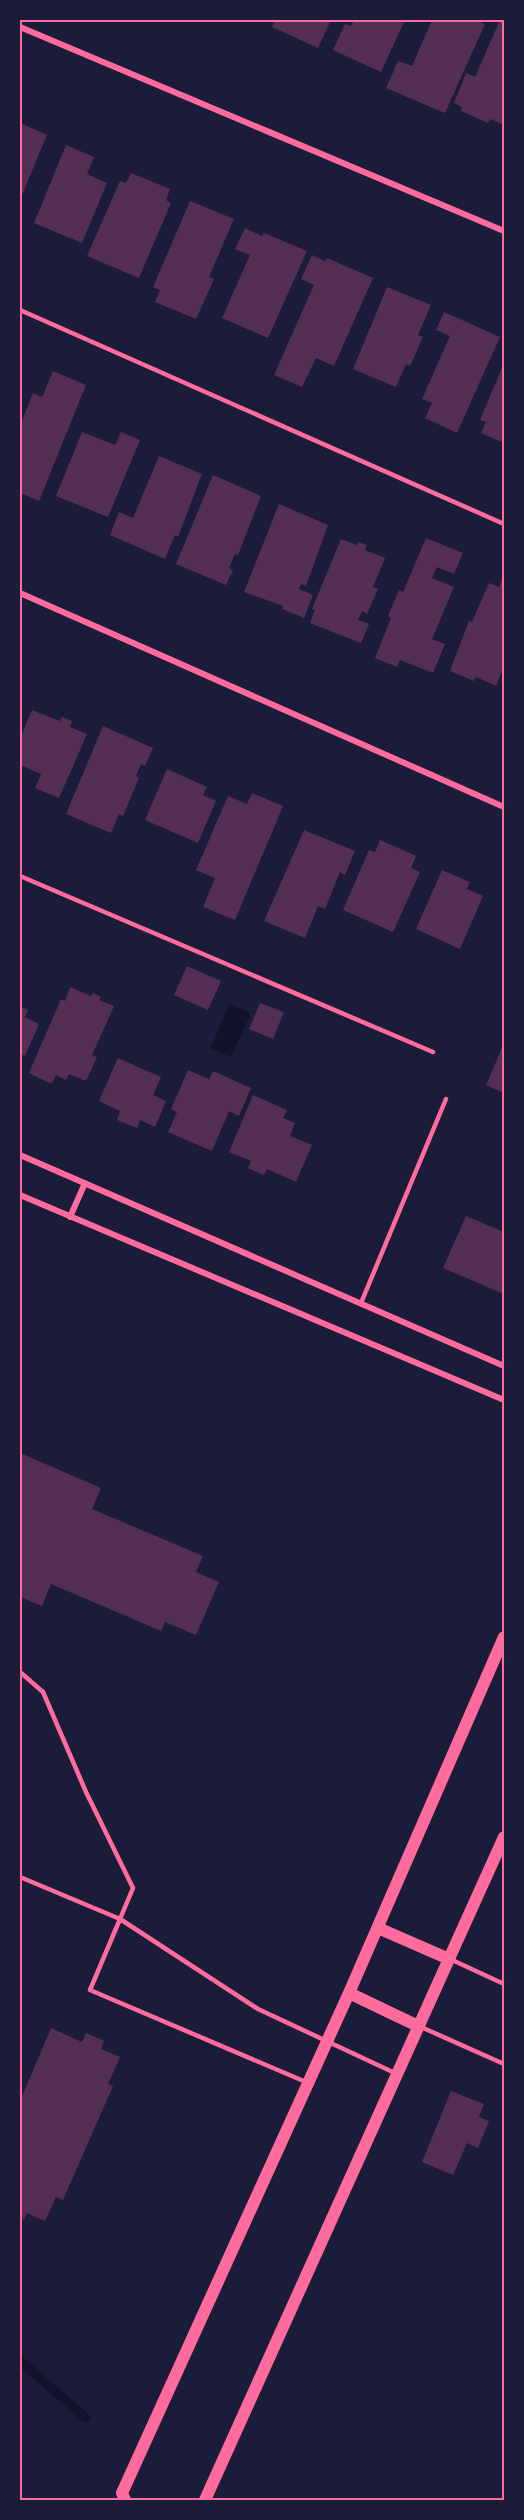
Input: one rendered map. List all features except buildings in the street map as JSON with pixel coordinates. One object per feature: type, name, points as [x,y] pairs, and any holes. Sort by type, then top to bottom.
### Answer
[{"type":"main road","points":[[125,2500],[122,2493],[350,1993],[504,1637]]},
{"type":"main road","points":[[205,2500],[504,1837]]},
{"type":"main road","points":[[378,1928],[449,1959]]},
{"type":"main road","points":[[350,1993],[418,2026]]},
{"type":"street","points":[[20,27],[504,231]]},
{"type":"street","points":[[20,593],[504,807]]},
{"type":"street","points":[[20,1155],[504,1366]]},
{"type":"street","points":[[70,1217],[85,1183]]},
{"type":"street","points":[[20,1195],[504,1400]]},
{"type":"lane","points":[[20,310],[504,524]]},
{"type":"lane","points":[[20,876],[433,1052]]},
{"type":"lane","points":[[361,1303],[446,1099]]},
{"type":"lane","points":[[20,1672],[43,1692],[86,1792],[134,1888],[90,1990],[309,2083]]},
{"type":"lane","points":[[20,1877],[120,1919],[258,2008],[397,2074]]},
{"type":"lane","points":[[449,1959],[504,1984]]},
{"type":"lane","points":[[418,2026],[504,2064]]},
{"type":"shaded area","points":[[229,1004],[251,1013],[231,1057],[211,1048]]},
{"type":"waterway","points":[[20,2361],[86,2418]]}]
